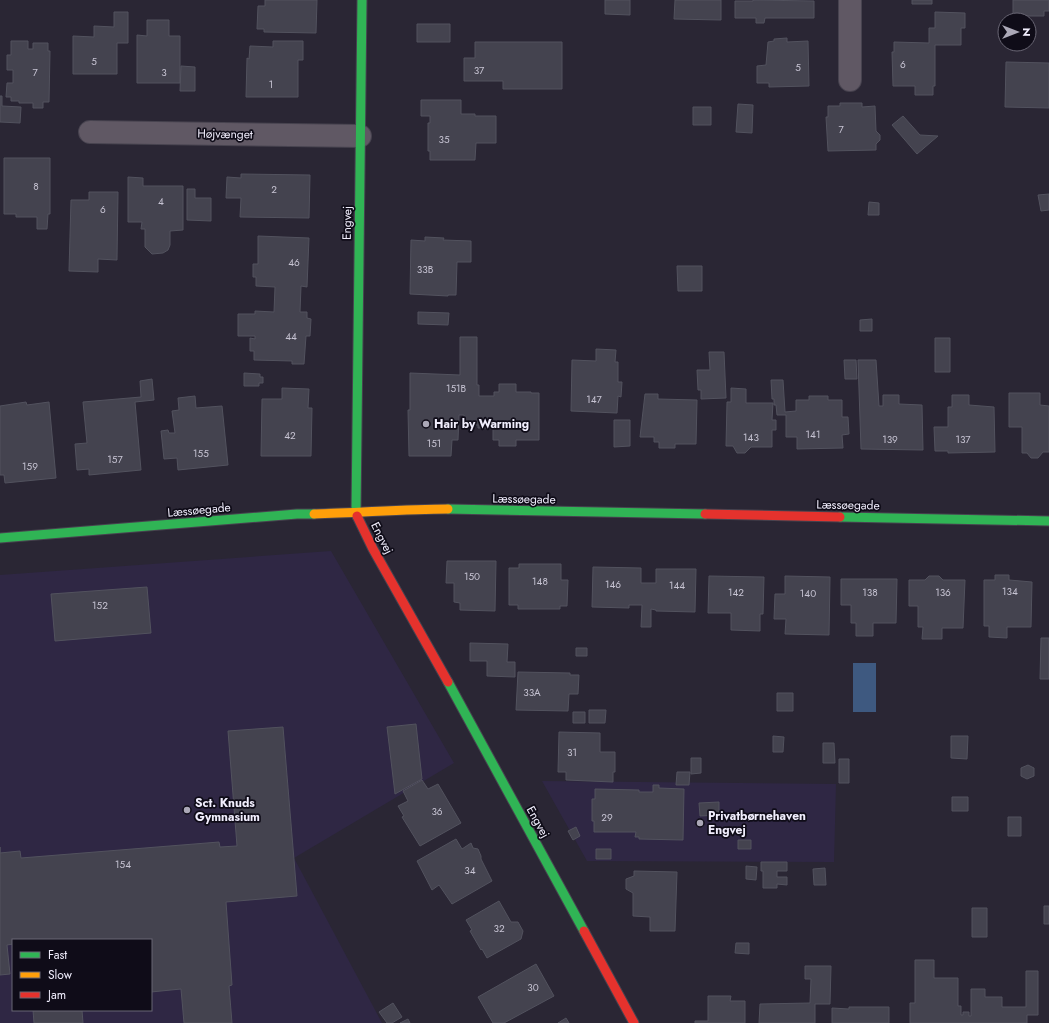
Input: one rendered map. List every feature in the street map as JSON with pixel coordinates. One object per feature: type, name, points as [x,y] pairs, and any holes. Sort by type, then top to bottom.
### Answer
[{"type":"street","name":"Engvej","points":[[362,0],[356,513],[373,549],[455,695],[634,1023]]},
{"type":"street","points":[[850,0],[850,80]]},
{"type":"street","name":"Højvænget","points":[[90,132],[360,136]]},
{"type":"street","name":"Læssøegade","points":[[0,538],[297,514],[356,513],[426,509],[1049,521]]},
{"type":"shaded area","name":"Sct. Knuds Gymnasium","points":[[331,551],[454,763],[294,858],[382,1023],[0,1023],[0,575]]},
{"type":"shaded area","name":"Privatbørnehaven Engvej","points":[[542,781],[836,784],[834,862],[587,861]]},
{"type":"water","points":[[853,663],[876,663],[876,712],[853,712]]},
{"type":"building","points":[[265,0],[317,0],[316,33],[264,32],[264,29],[257,29],[258,6],[265,6]]},
{"type":"building","points":[[605,0],[630,0],[630,15],[605,14]]},
{"type":"building","points":[[675,0],[721,0],[721,20],[674,19]]},
{"type":"building","points":[[912,0],[932,0],[932,4],[912,4]]},
{"type":"building","points":[[1013,0],[1049,0],[1049,11],[1044,11],[1044,16],[1037,16],[1037,12],[1013,12]]},
{"type":"building","points":[[735,1],[814,1],[814,18],[765,18],[764,23],[756,23],[756,18],[735,18]]},
{"type":"building","points":[[114,12],[128,12],[128,43],[117,43],[117,74],[73,74],[73,36],[94,37],[94,26],[114,27]]},
{"type":"building","points":[[935,12],[965,13],[965,28],[961,28],[961,45],[935,45],[935,86],[933,86],[933,95],[915,95],[915,86],[893,86],[892,52],[894,52],[894,42],[929,43],[929,28],[935,28]]},
{"type":"building","points":[[147,20],[169,20],[169,36],[180,36],[180,83],[137,83],[137,35],[147,36]]},
{"type":"building","points":[[417,24],[450,24],[450,42],[417,42]]},
{"type":"building","points":[[787,38],[787,42],[808,41],[809,86],[769,87],[769,83],[757,83],[757,66],[766,65],[768,42],[774,41],[774,39]]},
{"type":"building","points":[[11,41],[28,41],[28,49],[33,49],[33,43],[48,43],[48,51],[50,51],[49,102],[43,102],[43,108],[33,108],[33,103],[19,103],[19,101],[11,101],[11,97],[6,97],[7,83],[13,83],[13,70],[7,70],[7,55],[11,55]]},
{"type":"building","points":[[273,41],[303,41],[303,60],[298,60],[298,97],[246,97],[247,58],[249,59],[250,46],[273,47]]},
{"type":"building","points":[[475,42],[562,42],[562,89],[503,89],[503,81],[464,81],[464,58],[475,58]]},
{"type":"building","points":[[1006,62],[1049,63],[1049,108],[1005,107]]},
{"type":"building","points":[[181,66],[195,67],[195,91],[180,91]]},
{"type":"building","points":[[0,96],[2,96],[2,106],[21,107],[20,123],[0,122]]},
{"type":"building","points":[[421,100],[461,100],[461,114],[496,116],[496,143],[476,143],[475,160],[430,160],[430,151],[428,151],[428,123],[430,123],[430,116],[421,116]]},
{"type":"building","points":[[840,103],[862,103],[862,107],[875,106],[876,131],[880,135],[880,140],[876,144],[876,150],[828,151],[826,117],[828,117],[828,106],[840,106]]},
{"type":"building","points":[[738,104],[753,105],[752,133],[736,132]]},
{"type":"building","points":[[693,107],[711,107],[711,125],[693,125]]},
{"type":"building","points":[[903,116],[920,135],[938,136],[917,154],[892,125]]},
{"type":"building","points":[[4,158],[50,158],[50,214],[48,214],[47,229],[37,229],[37,217],[16,217],[16,214],[4,214]]},
{"type":"building","points":[[241,174],[310,175],[309,218],[240,217],[241,198],[226,198],[227,177],[241,178]]},
{"type":"building","points":[[128,177],[143,178],[143,186],[183,186],[183,230],[170,231],[170,245],[168,250],[163,253],[152,254],[145,247],[145,229],[141,229],[142,222],[128,222]]},
{"type":"building","points":[[187,189],[195,189],[195,198],[211,198],[211,221],[187,220]]},
{"type":"building","points":[[89,192],[118,192],[117,260],[98,259],[98,272],[69,271],[71,200],[89,200]]},
{"type":"building","points":[[1049,194],[1049,210],[1041,211],[1038,195]]},
{"type":"building","points":[[869,202],[879,203],[879,215],[868,215]]},
{"type":"building","points":[[258,236],[309,238],[307,287],[301,286],[300,312],[307,312],[307,318],[311,319],[310,336],[306,336],[304,364],[292,364],[292,361],[254,360],[254,351],[250,351],[250,338],[255,339],[255,336],[238,336],[238,314],[255,314],[255,311],[274,312],[275,287],[256,286],[256,277],[253,277],[253,264],[258,264]]},
{"type":"building","points":[[425,237],[444,238],[443,240],[471,241],[471,262],[457,262],[456,295],[410,294],[411,240],[425,241]]},
{"type":"building","points":[[677,266],[702,266],[702,291],[678,291]]},
{"type":"building","points":[[418,312],[449,313],[448,325],[418,324]]},
{"type":"building","points":[[872,319],[872,331],[860,331],[860,320]]},
{"type":"building","points":[[460,337],[477,337],[477,385],[479,385],[479,396],[494,396],[494,392],[499,392],[499,384],[516,384],[516,392],[539,393],[539,440],[516,440],[516,446],[499,446],[499,440],[493,440],[493,428],[478,428],[478,425],[464,425],[464,415],[459,415],[458,440],[452,440],[451,456],[409,456],[408,410],[410,410],[410,373],[460,375]]},
{"type":"building","points":[[935,338],[950,338],[950,372],[935,372]]},
{"type":"building","points":[[596,349],[616,350],[615,362],[618,362],[618,382],[622,382],[621,397],[618,396],[617,413],[571,411],[572,360],[596,361]]},
{"type":"building","points":[[709,352],[724,352],[726,398],[701,399],[701,390],[698,390],[697,370],[710,370]]},
{"type":"building","points":[[844,360],[856,360],[857,379],[845,379]]},
{"type":"building","points":[[858,360],[876,360],[879,406],[883,406],[883,395],[899,395],[899,404],[922,405],[923,450],[861,449]]},
{"type":"building","points":[[244,373],[260,374],[260,377],[263,377],[263,383],[259,383],[259,386],[244,386]]},
{"type":"building","points":[[152,379],[154,400],[135,402],[141,470],[89,475],[89,469],[77,470],[75,444],[87,443],[83,402],[141,397],[140,381]]},
{"type":"building","points":[[771,380],[783,380],[785,412],[796,411],[796,400],[809,400],[809,396],[828,396],[828,400],[842,400],[842,417],[848,417],[849,434],[842,435],[843,448],[797,449],[797,437],[786,437],[786,415],[777,415],[776,405],[774,405],[774,399],[772,399]]},
{"type":"building","points":[[282,388],[309,389],[308,408],[312,408],[311,456],[261,456],[262,399],[282,399]]},
{"type":"building","points":[[731,388],[746,389],[746,403],[773,403],[772,420],[776,420],[776,430],[772,430],[772,447],[751,447],[745,453],[737,453],[733,446],[726,446],[727,402],[731,402]]},
{"type":"building","points":[[1009,393],[1040,393],[1040,405],[1049,406],[1049,452],[1043,452],[1038,458],[1031,458],[1027,453],[1022,453],[1022,427],[1009,427]]},
{"type":"building","points":[[645,394],[658,394],[658,399],[697,400],[696,444],[675,444],[675,448],[659,448],[659,442],[654,442],[654,437],[640,437]]},
{"type":"building","points":[[952,395],[969,395],[969,405],[994,407],[995,452],[948,453],[948,451],[935,451],[934,427],[948,427],[948,407],[952,407]]},
{"type":"building","points":[[195,396],[196,408],[222,406],[228,465],[178,470],[177,458],[164,459],[161,431],[168,430],[169,433],[175,433],[172,411],[179,410],[178,398]]},
{"type":"building","points":[[26,402],[27,405],[49,402],[56,478],[5,483],[4,475],[0,475],[0,406]]},
{"type":"building","points":[[614,420],[630,420],[630,446],[614,447]]},
{"type":"building","points":[[447,561],[496,561],[495,611],[460,610],[460,603],[454,602],[454,583],[446,583]]},
{"type":"building","points":[[519,564],[561,564],[561,580],[568,580],[567,606],[560,606],[560,609],[518,609],[518,605],[509,605],[509,568],[519,568]]},
{"type":"building","points":[[593,567],[641,568],[641,583],[656,583],[656,569],[696,569],[695,612],[656,611],[651,609],[651,627],[641,627],[642,605],[629,605],[629,608],[592,607]]},
{"type":"building","points":[[995,575],[1009,575],[1009,580],[1032,582],[1031,627],[1007,627],[1007,638],[989,637],[989,626],[984,626],[984,580],[995,580]]},
{"type":"building","points":[[709,576],[764,577],[763,614],[760,614],[760,631],[731,630],[731,613],[708,613]]},
{"type":"building","points":[[785,576],[830,577],[829,635],[785,634],[786,619],[774,619],[775,594],[785,594]]},
{"type":"building","points":[[929,576],[939,576],[943,580],[965,580],[963,628],[942,628],[942,639],[922,639],[923,627],[918,627],[918,606],[909,606],[909,580],[925,580]]},
{"type":"building","points":[[841,579],[897,579],[896,623],[873,623],[873,636],[856,636],[856,623],[851,623],[851,605],[841,605]]},
{"type":"building","points":[[147,587],[151,633],[55,641],[51,594]]},
{"type":"building","points":[[1041,638],[1049,638],[1049,679],[1040,679]]},
{"type":"building","points":[[470,643],[508,644],[507,662],[515,662],[515,677],[487,676],[487,661],[470,661]]},
{"type":"building","points":[[576,648],[587,648],[587,656],[576,656]]},
{"type":"building","points":[[518,672],[570,673],[570,675],[579,675],[578,694],[569,694],[568,711],[516,710]]},
{"type":"building","points":[[777,693],[793,693],[793,711],[777,711]]},
{"type":"building","points":[[589,710],[606,710],[605,723],[589,723]]},
{"type":"building","points":[[573,712],[585,712],[585,723],[573,723]]},
{"type":"building","points":[[416,724],[422,779],[395,794],[387,727]]},
{"type":"building","points":[[283,727],[297,896],[226,902],[232,985],[229,986],[232,1023],[184,1023],[181,989],[152,992],[152,939],[12,939],[12,944],[7,945],[10,974],[0,975],[0,853],[20,851],[21,858],[219,842],[220,847],[237,846],[228,731]]},
{"type":"building","points":[[559,732],[600,733],[600,752],[615,752],[615,772],[613,772],[613,782],[566,780],[566,772],[558,772]]},
{"type":"building","points":[[773,736],[784,737],[783,752],[773,752]]},
{"type":"building","points":[[951,736],[968,736],[967,759],[951,758]]},
{"type":"building","points":[[823,743],[834,743],[835,763],[823,763]]},
{"type":"building","points":[[691,758],[701,758],[701,773],[691,774]]},
{"type":"building","points":[[839,759],[849,759],[849,783],[839,783]]},
{"type":"building","points":[[1028,765],[1034,768],[1034,776],[1027,779],[1021,776],[1021,768]]},
{"type":"building","points":[[677,772],[690,772],[689,785],[676,785]]},
{"type":"building","points":[[422,780],[428,789],[438,784],[461,823],[420,846],[402,817],[404,816],[398,806],[408,801],[403,791]]},
{"type":"building","points":[[653,785],[659,785],[659,788],[684,789],[683,840],[639,839],[639,837],[635,837],[636,832],[594,832],[594,821],[592,821],[592,799],[595,799],[595,789],[639,790],[639,792],[653,792]]},
{"type":"building","points":[[952,797],[968,797],[968,811],[952,811]]},
{"type":"building","points":[[719,802],[719,815],[700,816],[699,803]]},
{"type":"building","points":[[1008,817],[1021,817],[1021,836],[1008,836]]},
{"type":"building","points":[[576,827],[580,836],[573,840],[568,831]]},
{"type":"building","points":[[456,839],[462,849],[471,843],[473,848],[478,849],[481,859],[492,881],[452,904],[439,885],[432,890],[417,861]]},
{"type":"building","points":[[738,840],[751,840],[751,849],[738,849]]},
{"type":"building","points":[[596,849],[611,849],[611,859],[596,859]]},
{"type":"building","points":[[761,862],[787,862],[787,871],[777,871],[777,877],[787,877],[787,885],[777,884],[777,888],[763,888],[763,871],[761,871]]},
{"type":"building","points":[[746,866],[757,867],[756,880],[746,879]]},
{"type":"building","points":[[825,868],[826,885],[814,885],[813,869]]},
{"type":"building","points":[[634,871],[677,872],[675,931],[650,931],[650,917],[633,916],[633,893],[626,889],[626,879],[634,876]]},
{"type":"building","points":[[499,901],[511,922],[518,922],[523,931],[521,939],[487,958],[470,931],[472,930],[466,920]]},
{"type":"building","points":[[1044,906],[1049,906],[1049,924],[1044,924]]},
{"type":"building","points":[[972,908],[987,908],[987,937],[972,937]]},
{"type":"building","points":[[736,943],[749,943],[749,954],[735,953]]},
{"type":"building","points":[[915,960],[934,960],[934,978],[958,978],[958,1006],[961,1006],[961,1015],[963,1015],[963,1012],[969,1012],[969,1016],[971,1016],[971,989],[985,989],[985,997],[1002,997],[1002,1007],[1026,1007],[1026,971],[1038,971],[1038,1015],[1027,1015],[1027,1023],[910,1023],[910,1003],[915,1003]]},
{"type":"building","points":[[536,964],[554,996],[504,1023],[493,1023],[478,997]]},
{"type":"building","points":[[805,966],[831,966],[830,1004],[815,1004],[815,1023],[759,1023],[760,1004],[810,1003],[811,979],[805,979]]},
{"type":"building","points":[[708,996],[731,996],[730,1001],[745,1001],[745,1023],[695,1023],[695,1021],[708,1021]]},
{"type":"building","points":[[393,1003],[402,1017],[392,1023],[387,1023],[379,1012]]},
{"type":"building","points":[[849,1007],[889,1007],[889,1023],[832,1023],[832,1008],[849,1009]]},
{"type":"building","points":[[33,1011],[82,1011],[83,1023],[34,1023]]},
{"type":"building","points":[[566,1018],[569,1023],[558,1023]]},
{"type":"building","points":[[408,1019],[410,1023],[400,1023]]},
{"type":"traffic: fast","points":[[357,516],[362,0]]},
{"type":"traffic: fast","points":[[448,509],[705,514]]},
{"type":"traffic: fast","points":[[0,538],[297,514],[314,514]]},
{"type":"traffic: fast","points":[[840,517],[1049,521]]},
{"type":"traffic: fast","points":[[448,682],[584,931]]},
{"type":"traffic: slow","points":[[314,514],[448,509]]},
{"type":"traffic: jam","points":[[705,514],[840,517]]},
{"type":"traffic: jam","points":[[357,516],[373,549],[448,682]]},
{"type":"traffic: jam","points":[[584,931],[634,1023]]},
{"type":"place","name":"Hair by Warming","points":[[426,424]]},
{"type":"place","name":"Sct. Knuds Gymnasium","points":[[187,810]]},
{"type":"place","name":"Privatbørnehaven Engvej","points":[[700,823]]}]
